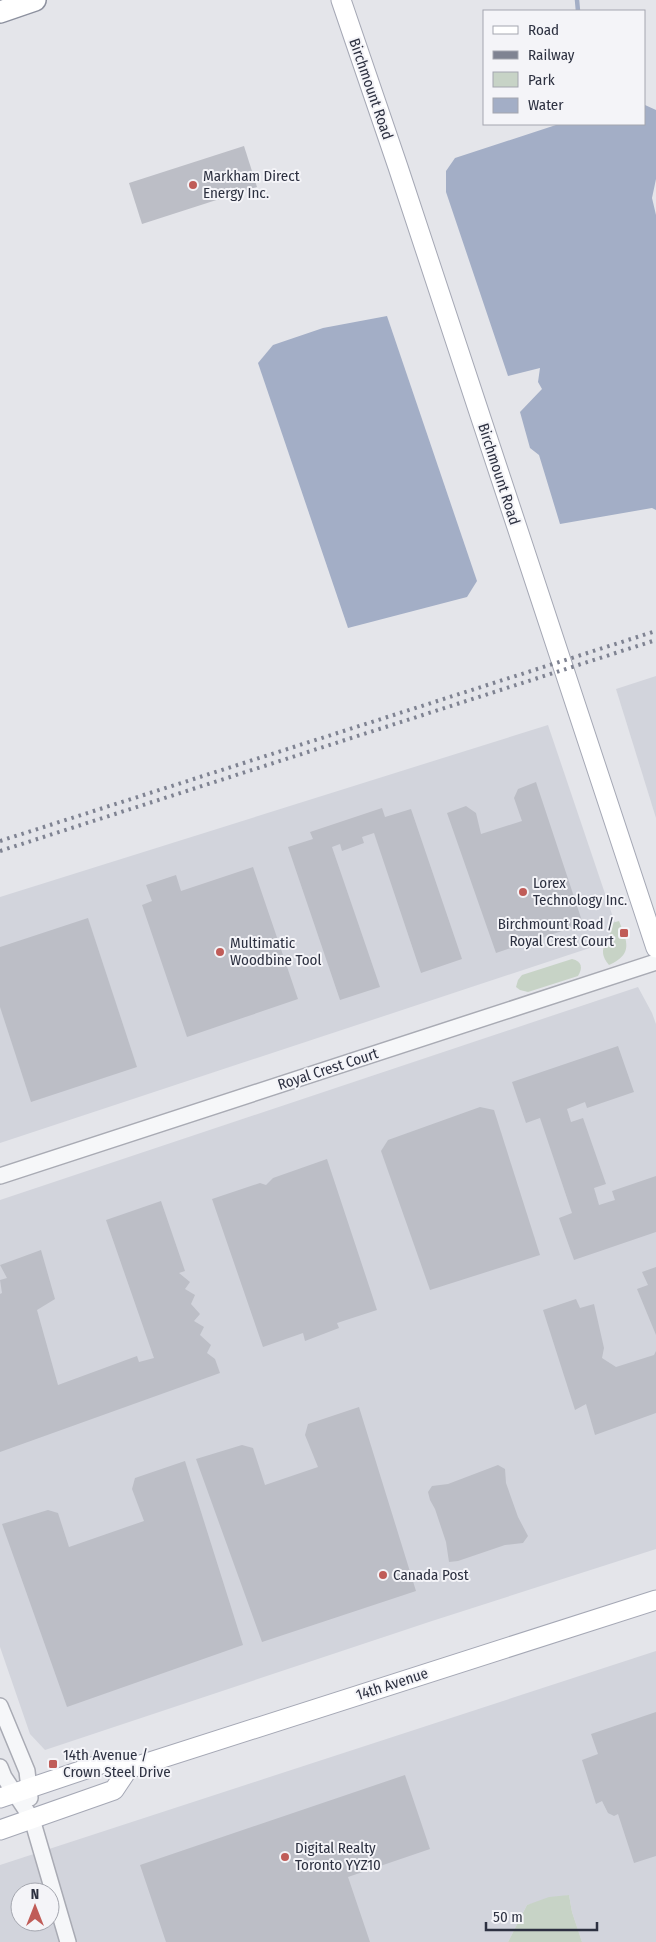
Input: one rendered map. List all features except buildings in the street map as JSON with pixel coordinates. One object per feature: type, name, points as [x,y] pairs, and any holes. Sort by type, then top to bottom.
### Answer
[{"type":"highway","points":[[0,12],[35,0]]},
{"type":"main road","name":"Birchmount Road","points":[[341,0],[656,948]]},
{"type":"main road","name":"14th Avenue","points":[[128,1769],[656,1600]]},
{"type":"main road","points":[[0,1830],[114,1790],[128,1769],[104,1763],[14,1793]]},
{"type":"street","name":"Royal Crest Court","points":[[0,1176],[656,962]]},
{"type":"street","points":[[0,1706],[27,1771],[14,1793]]},
{"type":"street","points":[[0,1766],[4,1777],[32,1820],[68,1942]]},
{"type":"shaded area","points":[[656,676],[656,818],[616,689]]},
{"type":"shaded area","points":[[548,725],[620,938],[0,1143],[0,897]]},
{"type":"shaded area","points":[[638,987],[656,1024],[656,1549],[432,1621],[45,1750],[30,1734],[0,1647],[0,1200]]},
{"type":"shaded area","points":[[656,1651],[656,1942],[582,1942],[572,1912],[569,1895],[527,1905],[508,1942],[0,1942],[0,1865]]},
{"type":"green space","points":[[619,921],[626,941],[625,952],[617,961],[609,965],[603,954],[603,949],[612,923]]},
{"type":"green space","points":[[572,959],[578,961],[581,965],[578,976],[528,992],[516,987],[522,975]]},
{"type":"green space","points":[[569,1895],[572,1912],[582,1942],[508,1942],[527,1905],[549,1897]]},
{"type":"water","points":[[646,105],[656,110],[656,179],[652,198],[656,215],[656,510],[652,508],[560,524],[539,455],[530,448],[520,412],[542,389],[538,382],[540,368],[508,376],[446,192],[446,171],[455,158],[556,125],[646,125]]},
{"type":"water","points":[[387,316],[477,581],[467,597],[348,628],[258,363],[273,345],[323,328]]},
{"type":"waterway","points":[[577,0],[578,10]]},
{"type":"railway","points":[[0,841],[656,631]]},
{"type":"railway","points":[[0,851],[656,640]]},
{"type":"place","name":"Markham Direct Energy Inc.","points":[[193,185]]},
{"type":"place","name":"Lorex Technology Inc.","points":[[523,892]]},
{"type":"place","name":"Birchmount Road / Royal Crest Court","points":[[624,933]]},
{"type":"place","name":"Multimatic Woodbine Tool","points":[[220,952]]},
{"type":"place","name":"Canada Post","points":[[383,1575]]},
{"type":"place","name":"14th Avenue / Crown Steel Drive","points":[[53,1764]]},
{"type":"place","name":"Digital Realty Toronto YYZ10","points":[[285,1857]]}]
